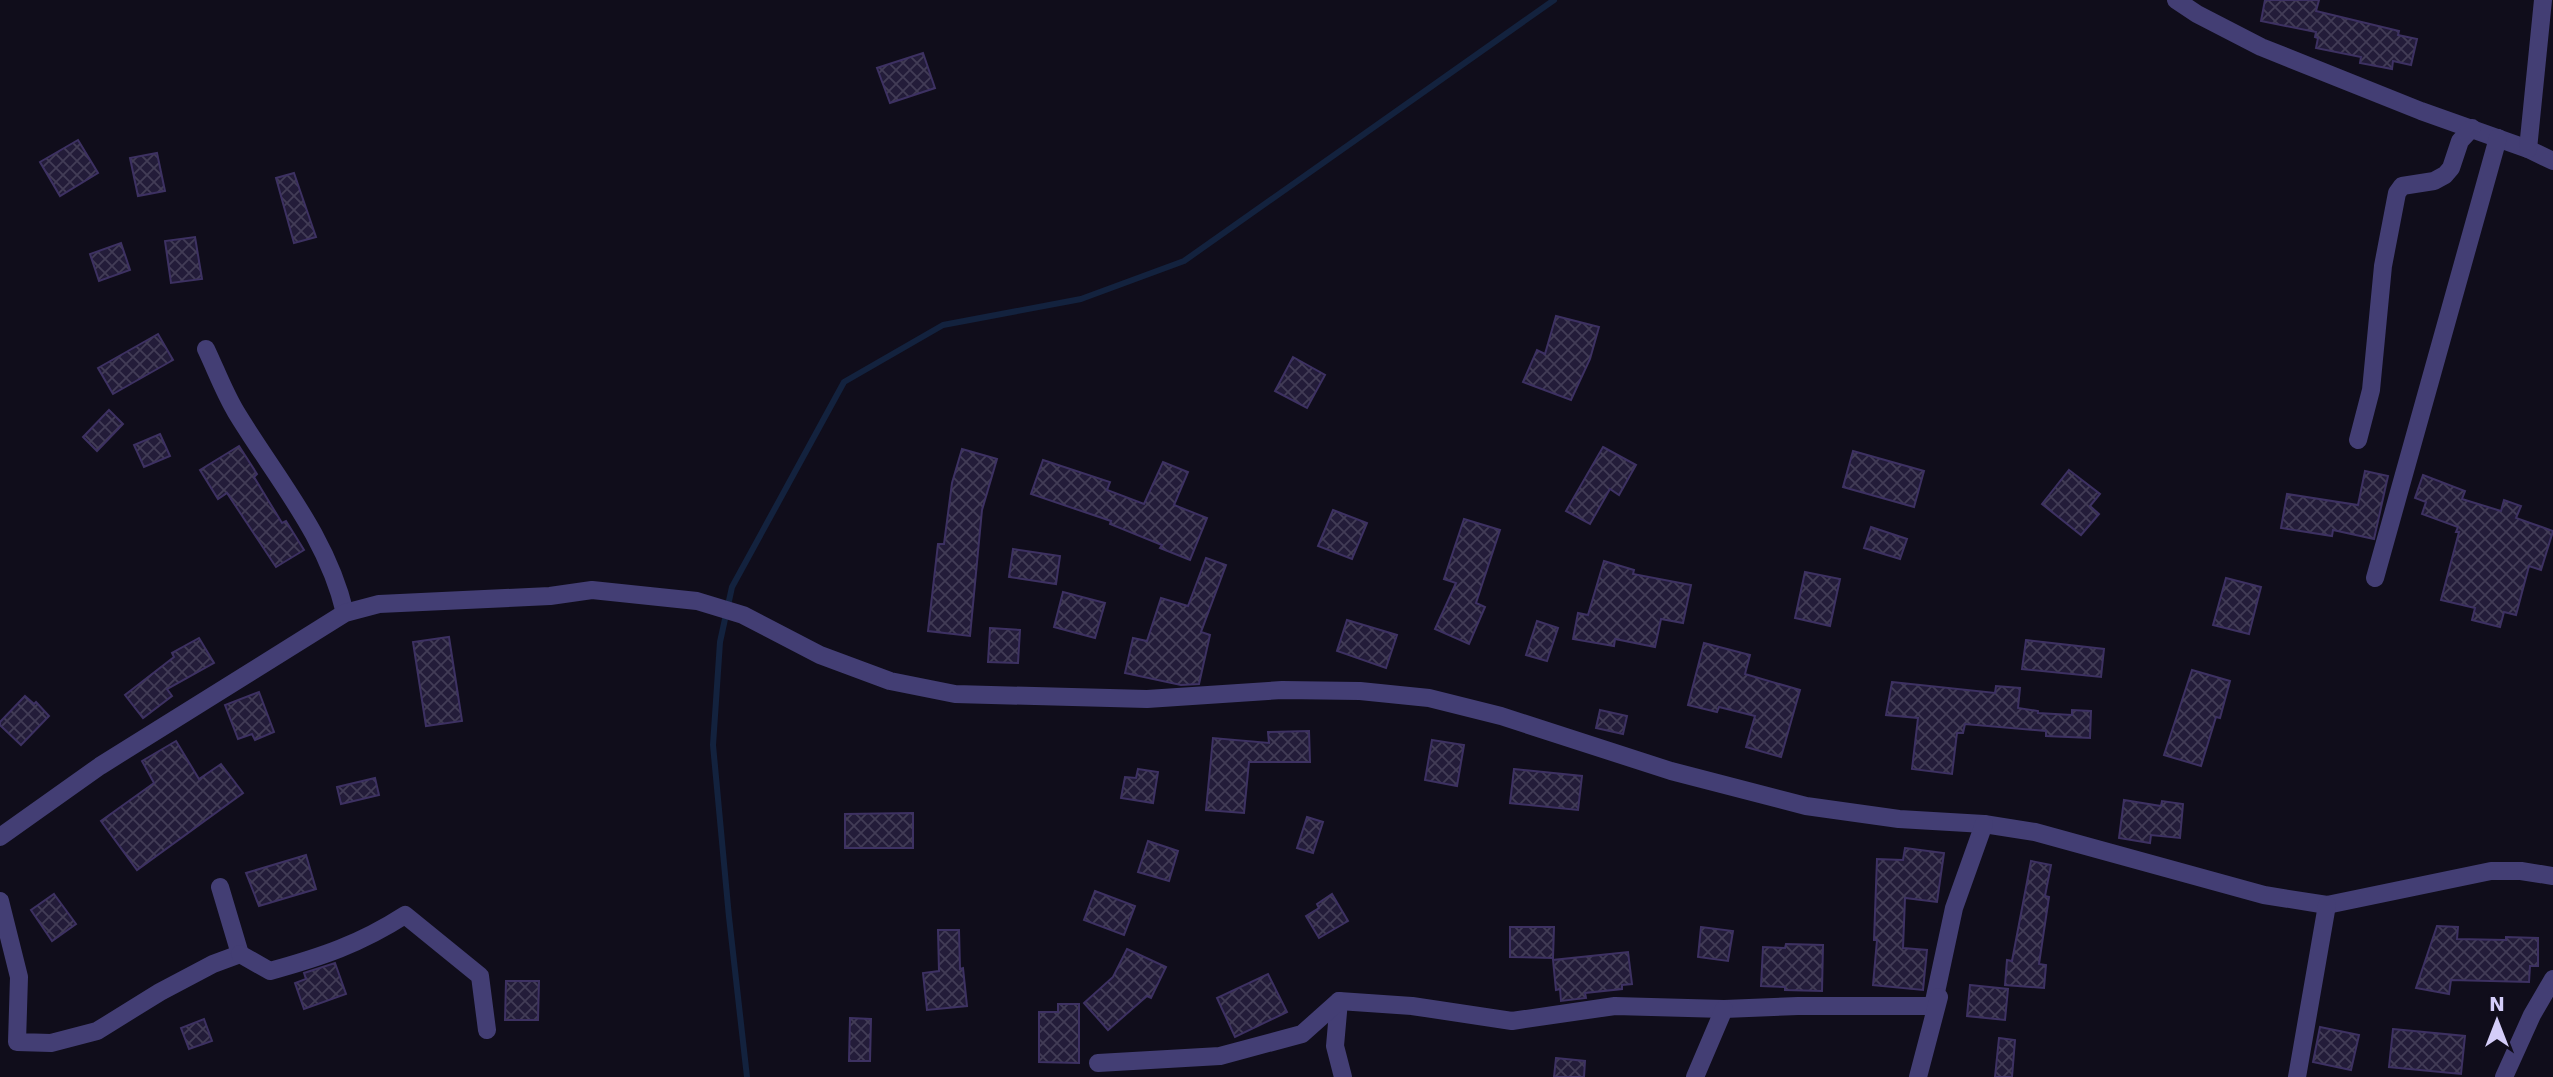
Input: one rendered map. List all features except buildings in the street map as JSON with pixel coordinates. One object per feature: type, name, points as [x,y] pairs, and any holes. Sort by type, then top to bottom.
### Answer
[{"type":"street","points":[[2176,0],[2261,47],[2553,161]]},
{"type":"street","points":[[2528,149],[2543,0]]},
{"type":"street","points":[[2358,440],[2371,390],[2383,266],[2397,193],[2402,186],[2434,181],[2445,175],[2451,168],[2460,141],[2472,128]]},
{"type":"street","points":[[2375,578],[2498,138]]},
{"type":"street","points":[[206,349],[235,410],[312,528],[338,584],[345,613]]},
{"type":"street","points":[[0,837],[100,766],[345,613],[379,604],[550,596],[592,590],[697,601],[738,613],[820,654],[890,681],[955,694],[1147,699],[1308,690],[1360,691],[1429,698],[1501,716],[1671,771],[1806,806],[1899,818],[1984,824],[2035,832],[2264,895],[2328,905],[2491,871],[2521,871],[2553,876]]},
{"type":"street","points":[[1098,1063],[1220,1056],[1302,1034],[1339,1001],[1412,1006],[1512,1021],[1615,1006],[1724,1009],[1933,1006],[1954,908],[1984,824]]},
{"type":"street","points":[[1919,1077],[1984,824]]},
{"type":"street","points":[[220,887],[240,954],[270,971],[316,958],[373,936],[405,915],[480,976],[487,1030]]},
{"type":"street","points":[[0,901],[19,977],[17,1042],[51,1043],[97,1031],[160,992],[213,964],[240,954]]},
{"type":"street","points":[[2297,1077],[2328,905]]},
{"type":"street","points":[[2504,1077],[2532,1015],[2553,979]]},
{"type":"street","points":[[1339,1001],[1335,1046],[1343,1077]]},
{"type":"street","points":[[1695,1077],[1724,1009]]},
{"type":"waterway","points":[[747,1077],[713,745],[720,642],[732,587],[844,382],[943,325],[1081,299],[1184,261],[1554,0]]}]
